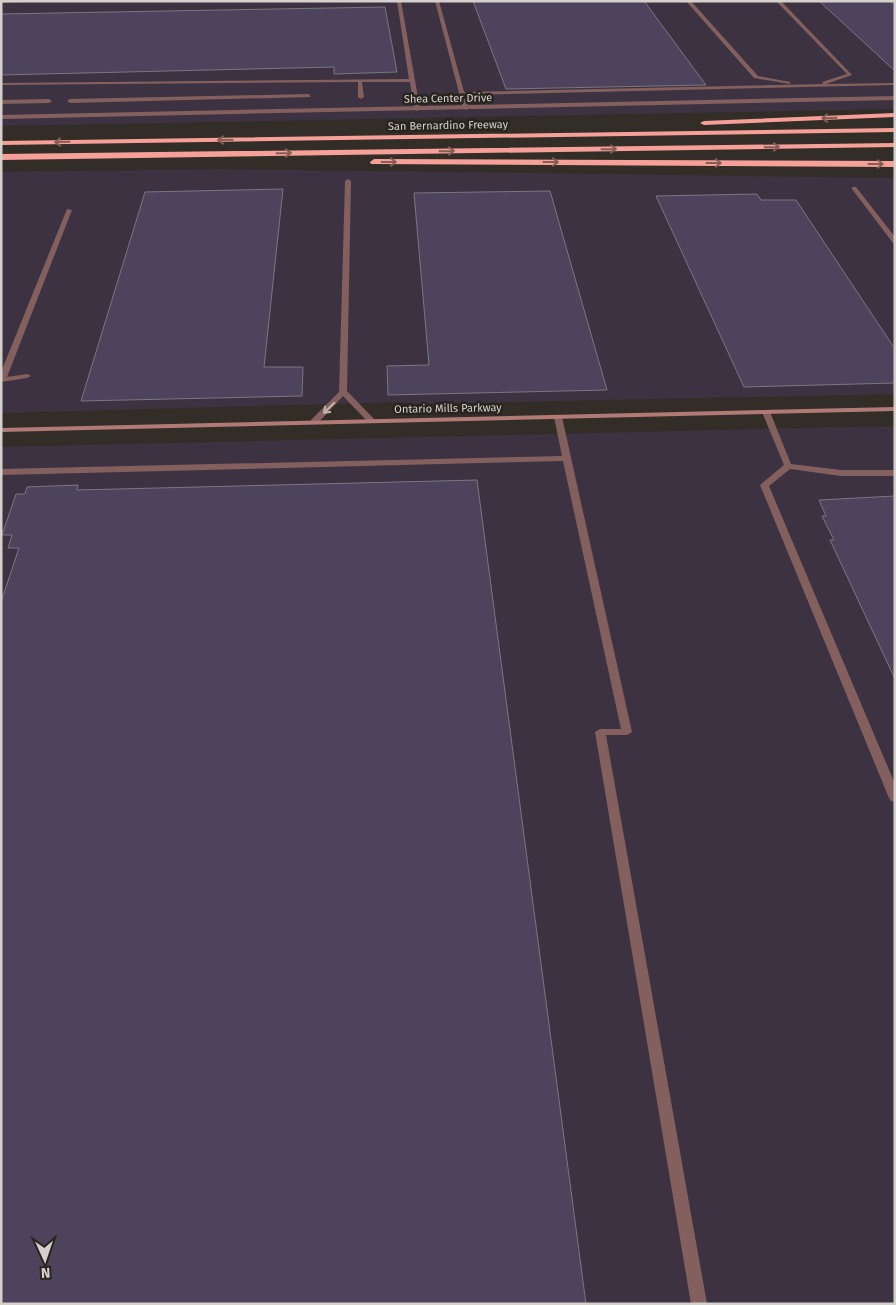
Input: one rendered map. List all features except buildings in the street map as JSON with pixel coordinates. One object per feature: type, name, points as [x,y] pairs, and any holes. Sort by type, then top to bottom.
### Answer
[{"type":"highway","points":[[698,123],[895,115]]},
{"type":"highway","points":[[576,135],[678,124]]},
{"type":"highway","name":"San Bernardino Freeway","points":[[1,143],[895,130]]},
{"type":"highway","points":[[1,157],[895,145]]},
{"type":"highway","points":[[60,156],[169,161],[354,162]]},
{"type":"highway","points":[[363,162],[895,164]]},
{"type":"main road","name":"Ontario Mills Parkway","points":[[1,430],[895,409]]},
{"type":"street","points":[[1,2],[41,1]]},
{"type":"street","points":[[399,1],[417,109]]},
{"type":"street","points":[[437,1],[466,108]]},
{"type":"street","points":[[688,1],[756,77],[811,87],[850,74],[778,1]]},
{"type":"street","points":[[1,84],[412,80]]},
{"type":"street","points":[[308,82],[309,111]]},
{"type":"street","points":[[360,82],[361,97]]},
{"type":"street","points":[[462,94],[895,84]]},
{"type":"street","points":[[811,87],[826,101]]},
{"type":"street","points":[[70,101],[309,96]]},
{"type":"street","name":"Shea Center Drive","points":[[1,117],[826,101],[895,98]]},
{"type":"street","points":[[1,102],[48,101]]},
{"type":"street","points":[[314,422],[343,392],[348,181]]},
{"type":"street","points":[[854,188],[895,242]]},
{"type":"street","points":[[2,380],[69,210]]},
{"type":"street","points":[[2,380],[27,376]]},
{"type":"street","points":[[343,392],[372,421]]},
{"type":"street","points":[[766,412],[788,466]]},
{"type":"street","points":[[558,417],[627,732],[600,732],[699,1304]]},
{"type":"street","points":[[1,472],[567,458]]},
{"type":"street","points":[[895,473],[841,473],[788,466],[764,485],[895,798]]},
{"type":"shaded area","points":[[1,1],[895,1],[895,109],[1,126]]},
{"type":"shaded area","points":[[221,169],[895,178],[895,394],[413,404],[405,402],[1,413],[1,172]]},
{"type":"shaded area","points":[[895,426],[895,1304],[1,1304],[1,447]]}]
